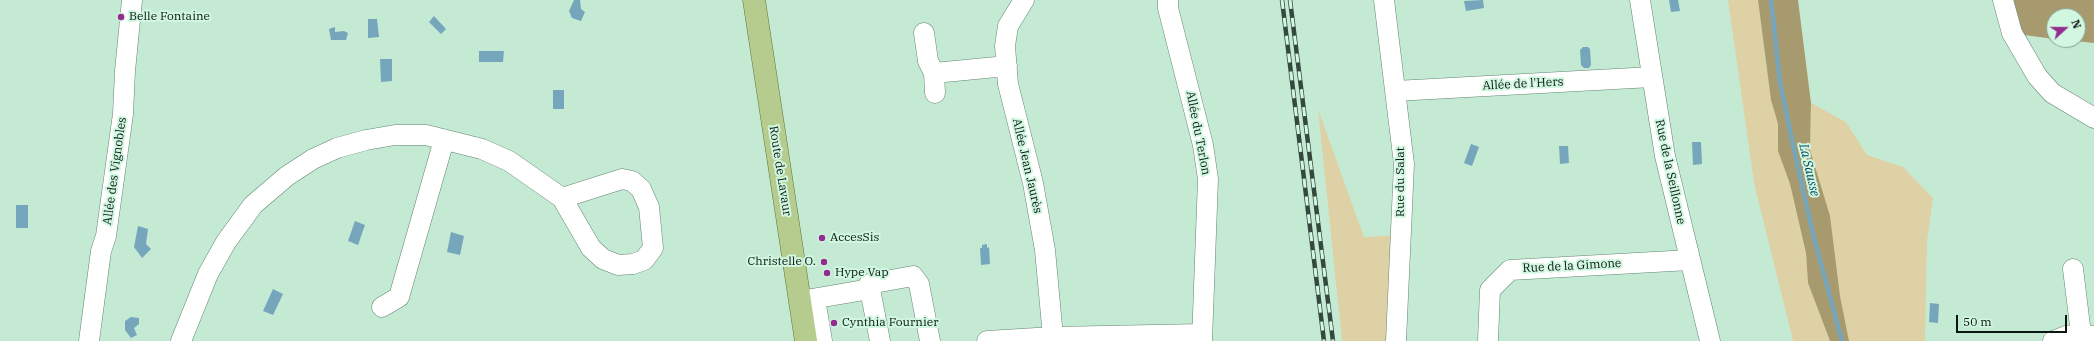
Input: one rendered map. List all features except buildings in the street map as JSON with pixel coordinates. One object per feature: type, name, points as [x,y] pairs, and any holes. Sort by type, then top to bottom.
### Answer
[{"type":"main road","name":"Route de Lavaur","points":[[754,0],[807,300],[806,341]]},
{"type":"street","name":"Allée des Vignobles","points":[[89,341],[101,251],[106,236],[123,114],[125,71],[132,0]]},
{"type":"street","name":"Allée Jean Jaurès","points":[[1024,0],[1008,26],[1005,46],[1006,66],[1008,84],[1033,183],[1045,250],[1053,337]]},
{"type":"street","name":"Allée du Terlon","points":[[1168,0],[1168,8],[1203,145],[1208,179],[1202,337]]},
{"type":"street","name":"Rue du Salat","points":[[1384,0],[1404,164],[1396,341]]},
{"type":"street","name":"Rue de la Seillonne","points":[[1640,0],[1664,156],[1710,341]]},
{"type":"street","points":[[2003,0],[2012,33],[2037,76],[2052,93],[2094,118]]},
{"type":"street","points":[[924,33],[928,61],[934,73],[935,93]]},
{"type":"street","points":[[934,73],[1006,66]]},
{"type":"street","name":"Allée de l'Hers","points":[[1395,91],[1652,77]]},
{"type":"street","points":[[181,341],[208,274],[226,242],[253,204],[287,176],[325,154],[366,140],[395,135],[426,135],[482,149],[509,161],[562,198],[591,248],[603,259],[618,265],[633,264],[644,260],[653,248],[649,207],[641,189],[632,181],[622,179],[612,181],[562,198]]},
{"type":"street","points":[[382,307],[399,297],[444,140]]},
{"type":"street","name":"Rue de la Gimone","points":[[1488,341],[1490,290],[1510,270],[1690,260]]},
{"type":"street","points":[[2053,341],[2066,336],[2088,335],[2073,268]]},
{"type":"street","points":[[880,341],[869,284],[913,276],[919,284],[930,341]]},
{"type":"street","points":[[822,341],[807,300],[870,289]]},
{"type":"street","points":[[987,341],[1053,337],[1202,337]]},
{"type":"shaded area","points":[[1728,0],[1758,0],[1771,100],[1778,124],[1778,151],[1790,184],[1806,253],[1808,283],[1830,341],[1793,341],[1754,183]]},
{"type":"shaded area","points":[[1758,0],[1798,0],[1811,103],[1810,150],[1830,216],[1840,296],[1849,341],[1830,341],[1808,283],[1806,253],[1790,184],[1778,151],[1778,124],[1771,100]]},
{"type":"shaded area","points":[[2003,0],[2094,0],[2094,43],[2086,42],[2086,8],[2046,8],[2046,38],[2024,35]]},
{"type":"shaded area","points":[[1811,103],[1846,122],[1867,155],[1903,167],[1933,198],[1927,241],[1925,341],[1849,341],[1810,150]]},
{"type":"shaded area","points":[[1318,109],[1364,237],[1401,235],[1396,341],[1342,341]]},
{"type":"water","points":[[574,0],[580,0],[581,9],[585,12],[581,21],[572,18],[569,11]]},
{"type":"water","points":[[1483,0],[1484,8],[1466,11],[1464,1]]},
{"type":"water","points":[[1669,0],[1678,0],[1680,11],[1671,12]]},
{"type":"water","points":[[434,16],[446,29],[441,34],[429,22]]},
{"type":"water","points":[[368,19],[377,19],[379,37],[368,38]]},
{"type":"water","points":[[335,27],[335,32],[344,31],[348,33],[346,40],[331,40],[329,29]]},
{"type":"water","points":[[1583,47],[1588,47],[1590,49],[1591,65],[1589,68],[1584,68],[1581,65],[1580,50]]},
{"type":"water","points":[[479,51],[504,51],[503,62],[479,62]]},
{"type":"water","points":[[380,59],[392,59],[392,81],[381,82]]},
{"type":"water","points":[[553,90],[564,90],[564,109],[553,109]]},
{"type":"water","points":[[1692,142],[1701,142],[1702,164],[1693,165]]},
{"type":"water","points":[[1471,144],[1479,147],[1472,166],[1464,163]]},
{"type":"water","points":[[1559,146],[1568,146],[1569,163],[1560,164]]},
{"type":"water","points":[[16,205],[28,205],[28,228],[16,228]]},
{"type":"water","points":[[355,221],[365,225],[358,245],[348,241]]},
{"type":"water","points":[[138,226],[148,229],[146,244],[151,249],[142,258],[134,247]]},
{"type":"water","points":[[451,232],[464,236],[460,255],[447,252]]},
{"type":"water","points":[[987,244],[987,248],[989,247],[990,264],[981,265],[980,248],[982,248],[982,245]]},
{"type":"water","points":[[273,289],[283,294],[273,315],[263,311]]},
{"type":"water","points":[[1930,303],[1939,304],[1938,323],[1929,322]]},
{"type":"water","points":[[131,317],[139,318],[139,324],[134,328],[137,335],[131,338],[125,330],[125,321]]},
{"type":"waterway","name":"La Sausse","points":[[1771,0],[1780,82],[1793,145],[1814,238],[1842,341]]},
{"type":"railway","points":[[1282,0],[1324,341]]},
{"type":"railway","points":[[1290,0],[1333,341]]},
{"type":"place","name":"Belle Fontaine","points":[[121,17]]},
{"type":"place","name":"AccesSis","points":[[822,238]]},
{"type":"place","name":"Christelle O.","points":[[824,262]]},
{"type":"place","name":"Hype Vap","points":[[827,273]]},
{"type":"place","name":"Cynthia Fournier","points":[[834,323]]}]
